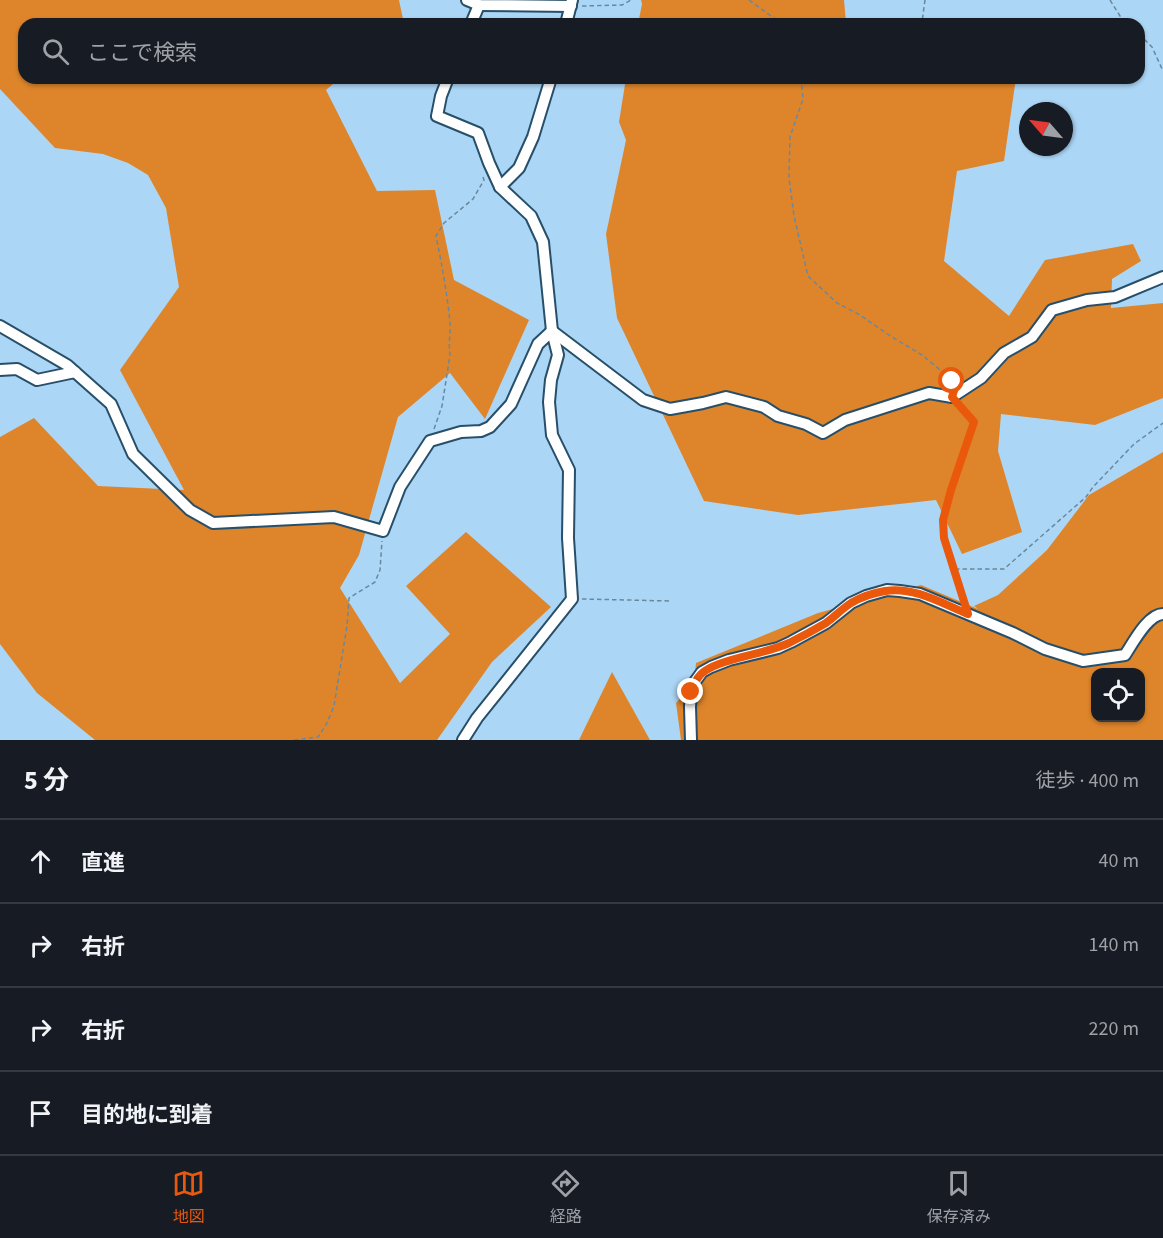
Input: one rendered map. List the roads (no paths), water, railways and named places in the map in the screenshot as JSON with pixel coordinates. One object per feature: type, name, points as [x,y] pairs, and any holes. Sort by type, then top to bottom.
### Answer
[{"type":"street","points":[[466,0],[479,5],[572,3],[568,18]]},
{"type":"street","points":[[474,18],[479,5]]},
{"type":"street","points":[[446,84],[437,116],[478,133],[500,187],[531,216],[543,242],[552,332],[558,355],[551,380],[549,402],[552,435],[569,470],[568,538],[572,599],[477,718],[463,740]]},
{"type":"street","points":[[500,187],[519,168],[533,137],[548,84]]},
{"type":"street","points":[[552,332],[643,400],[670,409],[726,397],[764,407],[778,416],[806,424],[823,433],[845,420],[929,393],[952,397],[981,378],[1004,354],[1032,337],[1052,310],[1087,300],[1115,297],[1163,277]]},
{"type":"street","points":[[0,326],[67,365],[111,404],[134,454],[190,510],[213,523],[334,517],[383,531],[400,487],[430,441],[461,432],[481,431],[490,427],[511,404],[538,344],[552,332]]},
{"type":"street","points":[[0,369],[16,369],[37,380],[75,372]]},
{"type":"street","points":[[691,740],[691,692],[702,672],[729,660],[778,648],[825,623],[851,603],[887,590],[920,594],[1045,649],[1083,661],[1125,656],[1150,619],[1163,614]]}]
